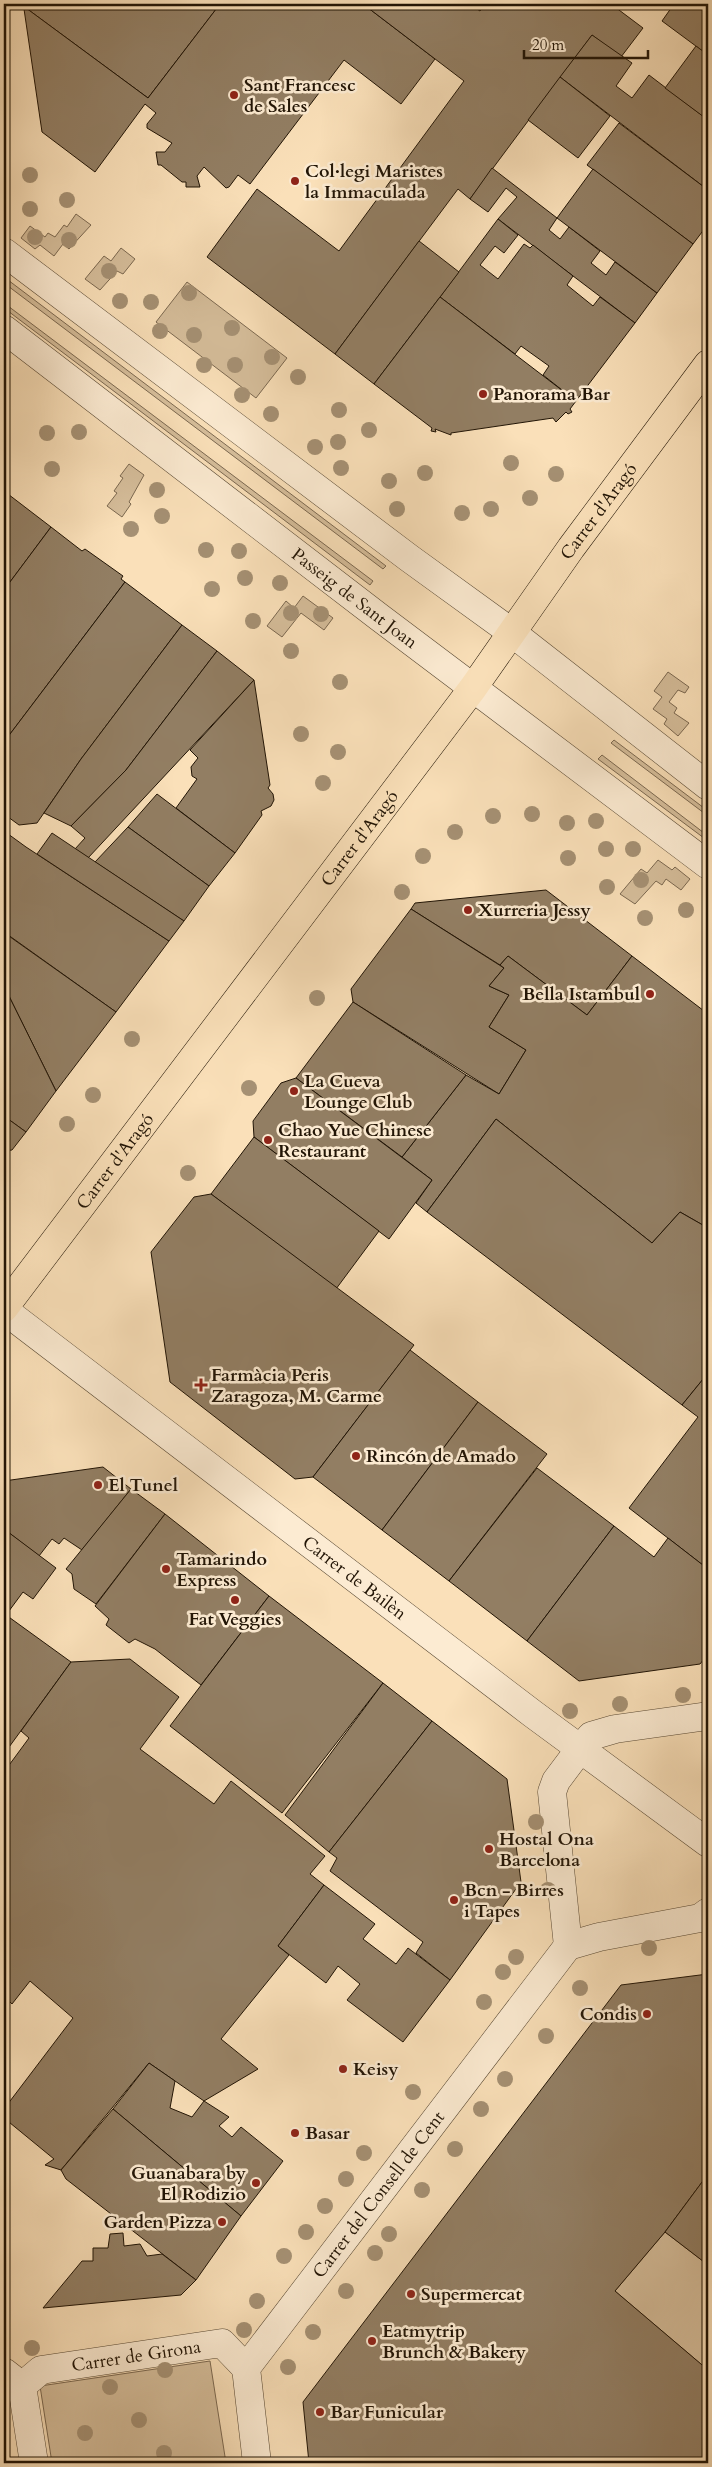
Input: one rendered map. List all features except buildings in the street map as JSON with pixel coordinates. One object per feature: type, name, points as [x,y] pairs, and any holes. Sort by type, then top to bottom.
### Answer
[{"type":"main road","name":"Carrer d'Aragó","points":[[4,1309],[473,688],[511,632],[708,364]]},
{"type":"street","points":[[4,252],[409,558],[511,632],[708,786]]},
{"type":"street","name":"Passeig de Sant Joan","points":[[4,329],[473,688],[708,865]]},
{"type":"street","name":"Carrer de Bailèn","points":[[4,1309],[580,1749],[708,1843]]},
{"type":"street","points":[[708,1716],[615,1729],[591,1736],[556,1781],[552,1792],[568,1946],[599,1937],[700,1918],[708,1912]]},
{"type":"street","name":"Carrer del Consell de Cent","points":[[246,2368],[568,1946]]},
{"type":"street","name":"Carrer de Girona","points":[[34,2463],[13,2379],[41,2370],[222,2343],[246,2368]]},
{"type":"street","points":[[246,2368],[257,2463]]},
{"type":"shaded area","points":[[76,214],[91,225],[69,249],[63,244],[54,256],[40,245],[35,249],[21,238],[30,226],[45,237],[48,233],[55,237],[64,225],[67,227]]},
{"type":"shaded area","points":[[121,248],[135,259],[123,274],[117,271],[100,290],[85,279],[104,256],[111,261]]},
{"type":"shaded area","points":[[4,277],[386,566],[383,569],[4,283]]},
{"type":"shaded area","points":[[187,282],[287,358],[256,398],[156,322]]},
{"type":"shaded area","points":[[4,303],[373,581],[370,585],[4,308]]},
{"type":"shaded area","points":[[129,464],[144,475],[129,502],[131,504],[122,517],[107,506],[117,493],[114,491],[123,478],[120,476]]},
{"type":"shaded area","points":[[303,596],[333,618],[324,630],[301,613],[282,637],[267,626],[286,601],[294,608]]},
{"type":"shaded area","points":[[668,672],[689,687],[685,693],[678,690],[669,702],[677,708],[674,713],[689,723],[678,736],[664,724],[667,719],[653,709],[662,697],[654,691]]},
{"type":"shaded area","points":[[614,740],[708,811],[708,816],[611,743]]},
{"type":"shaded area","points":[[602,755],[708,836],[708,841],[598,759]]},
{"type":"shaded area","points":[[658,860],[672,870],[675,867],[690,879],[681,890],[666,879],[662,885],[656,881],[635,904],[620,894],[641,869],[647,873]]},
{"type":"shaded area","points":[[665,2232],[708,2265],[708,2370],[615,2291]]},
{"type":"shaded area","points":[[210,2361],[226,2463],[52,2463],[40,2386]]},
{"type":"place","name":"Sant Francesc de Sales","points":[[234,95]]},
{"type":"place","name":"Col·legi Maristes la Immaculada","points":[[295,181]]},
{"type":"place","name":"Panorama Bar","points":[[483,394]]},
{"type":"place","name":"Xurreria Jessy","points":[[468,910]]},
{"type":"place","name":"Bella Istambul","points":[[650,994]]},
{"type":"place","name":"La Cueva Lounge Club","points":[[294,1091]]},
{"type":"place","name":"Chao Yue Chinese Restaurant","points":[[268,1140]]},
{"type":"place","name":"Farmàcia Peris Zaragoza, M. Carme","points":[[201,1385]]},
{"type":"place","name":"Rincón de Amado","points":[[356,1456]]},
{"type":"place","name":"El Tunel","points":[[98,1485]]},
{"type":"place","name":"Tamarindo Express","points":[[166,1569]]},
{"type":"place","name":"Fat Veggies","points":[[235,1600]]},
{"type":"place","name":"Hostal Ona Barcelona","points":[[489,1849]]},
{"type":"place","name":"Bcn - Birres i Tapes","points":[[454,1900]]},
{"type":"place","name":"Condis","points":[[647,2014]]},
{"type":"place","name":"Keisy","points":[[343,2069]]},
{"type":"place","name":"Basar","points":[[295,2133]]},
{"type":"place","name":"Guanabara by El Rodizio","points":[[256,2183]]},
{"type":"place","name":"Garden Pizza","points":[[222,2222]]},
{"type":"place","name":"Supermercat","points":[[411,2294]]},
{"type":"place","name":"Eatmytrip Brunch & Bakery","points":[[372,2341]]},
{"type":"place","name":"Bar Funicular","points":[[320,2412]]}]
